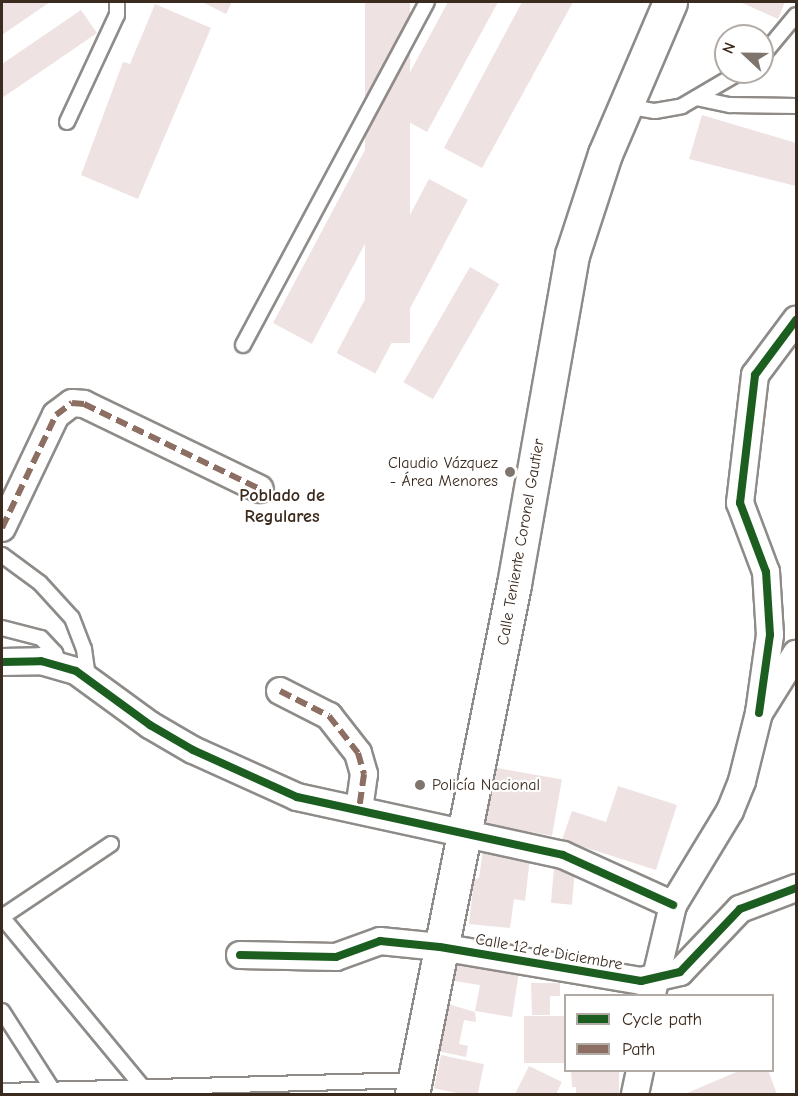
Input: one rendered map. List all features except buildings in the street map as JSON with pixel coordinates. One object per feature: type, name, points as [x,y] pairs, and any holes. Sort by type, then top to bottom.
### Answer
[{"type":"main road","name":"Calle Teniente Coronel Gautier","points":[[414,1087],[514,584],[569,265],[586,204],[670,2]]},
{"type":"street","points":[[653,987],[673,905],[730,812],[742,781],[759,713],[770,635],[766,572],[740,503],[755,375],[796,320]]},
{"type":"street","points":[[2,528],[56,415],[72,403],[84,404],[260,489]]},
{"type":"street","points":[[759,713],[796,654]]},
{"type":"street","points":[[2,662],[24,659],[59,665],[88,679],[150,725],[226,767],[297,797],[563,855],[673,905]]},
{"type":"street","points":[[280,691],[329,716],[357,753],[364,774],[359,810]]},
{"type":"street","name":"Calle 12 de Diciembre","points":[[240,955],[336,957],[380,941],[440,947],[633,981],[653,987],[687,967],[740,909],[796,888]]},
{"type":"street","points":[[635,1095],[640,1072]]},
{"type":"lane","points":[[68,122],[117,15],[117,2]]},
{"type":"lane","points":[[243,345],[427,2]]},
{"type":"lane","points":[[774,42],[796,15]]},
{"type":"lane","points":[[626,106],[662,111],[696,98],[720,84]]},
{"type":"lane","points":[[696,98],[730,105],[796,106]]},
{"type":"lane","points":[[2,555],[40,583],[72,618],[84,649],[88,679]]},
{"type":"lane","points":[[2,628],[41,638],[55,653],[59,665]]},
{"type":"lane","points":[[111,844],[2,917],[141,1085]]},
{"type":"lane","points":[[2,1011],[52,1089]]},
{"type":"lane","points":[[2,1091],[141,1085],[414,1087]]},
{"type":"marked path","points":[[2,528],[56,415],[72,403],[84,404],[260,489]]},
{"type":"marked path","points":[[280,691],[329,716],[358,753],[364,774],[359,810]]},
{"type":"cycle path","points":[[759,713],[770,635],[766,572],[740,503],[755,375],[796,320]]},
{"type":"cycle path","points":[[2,662],[41,661],[76,671],[150,725],[193,750],[297,797],[563,855],[673,905]]},
{"type":"cycle path","points":[[240,955],[336,957],[380,941],[440,947],[641,981],[680,972],[740,909],[796,888]]},
{"type":"place","name":"Claudio Vázquez - Área Menores","points":[[510,472]]},
{"type":"place","name":"Policía Nacional","points":[[420,785]]},
{"type":"district","name":"Poblado de Regulares","points":[[282,507]]}]
